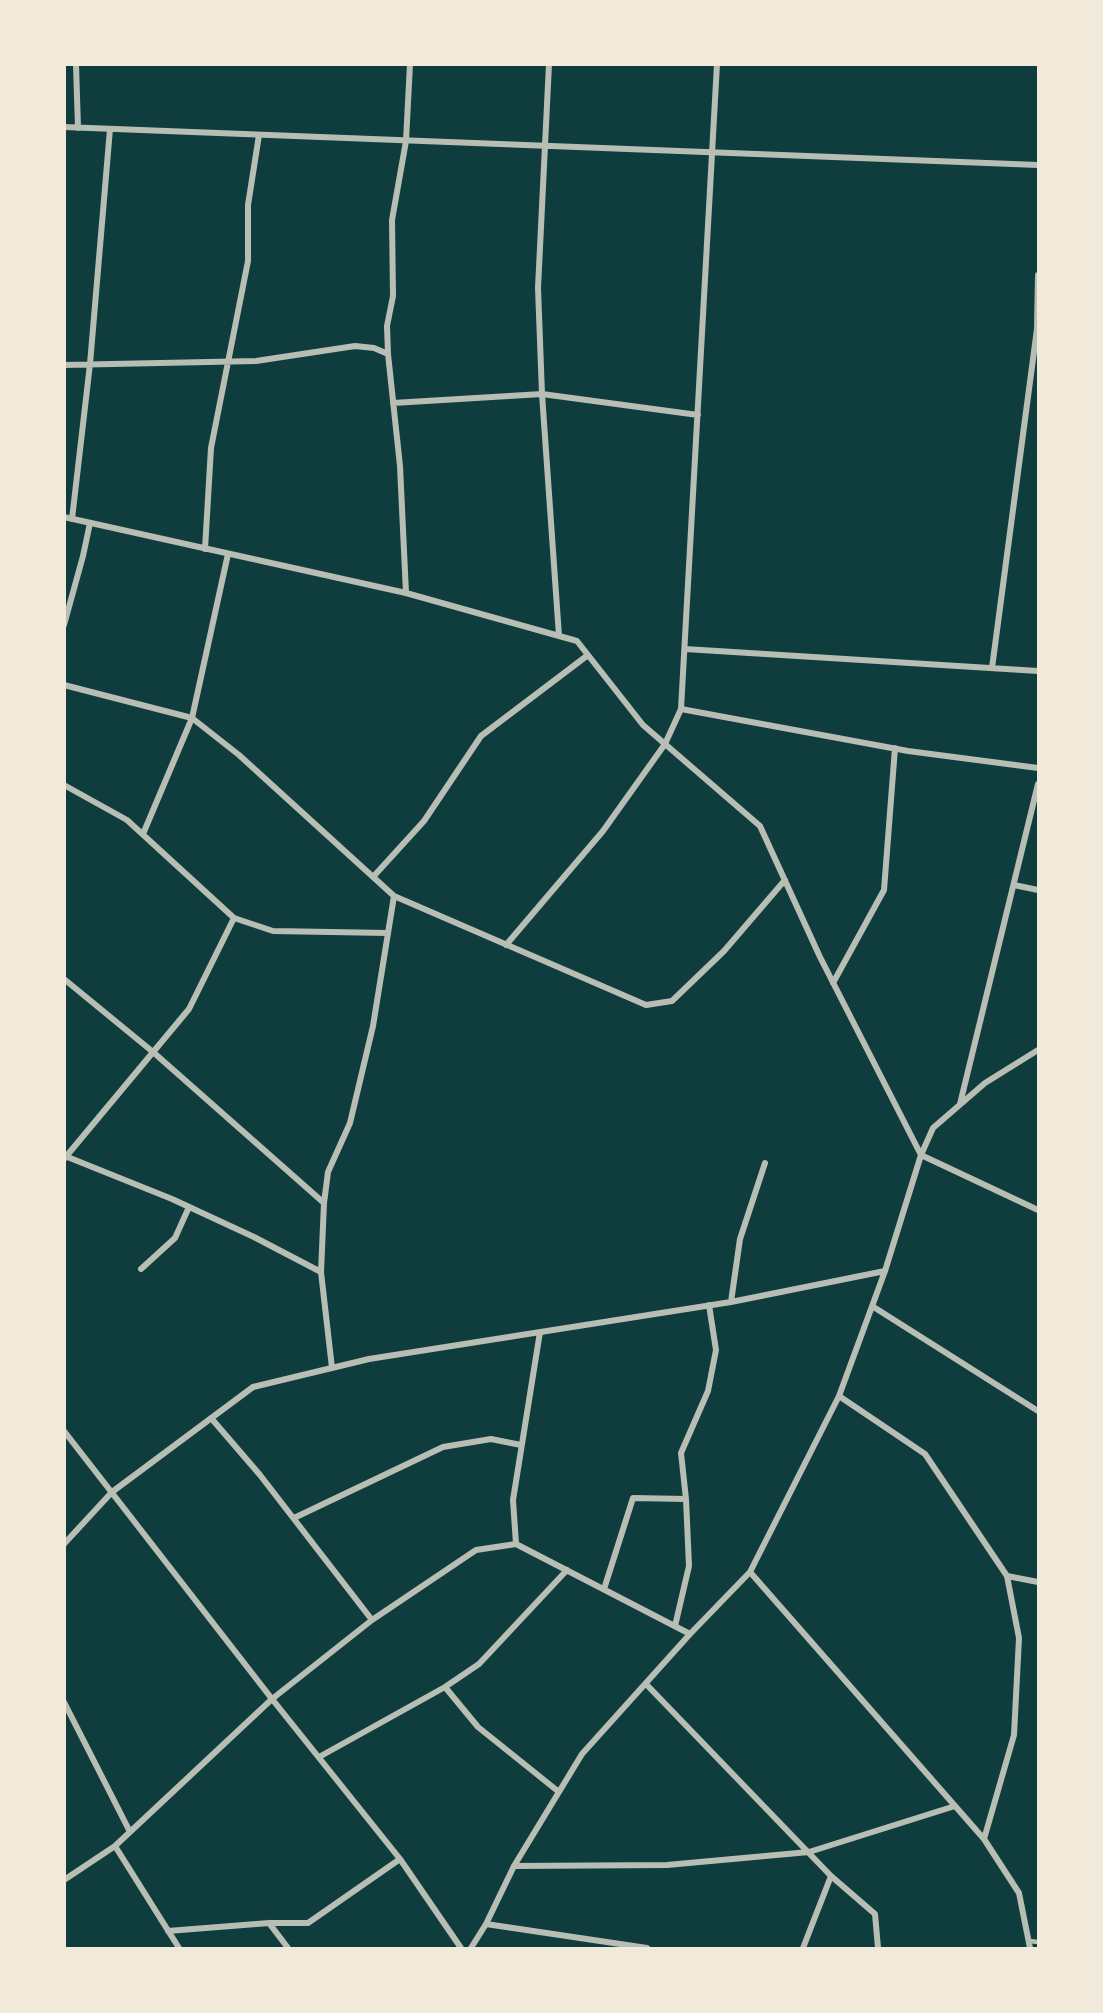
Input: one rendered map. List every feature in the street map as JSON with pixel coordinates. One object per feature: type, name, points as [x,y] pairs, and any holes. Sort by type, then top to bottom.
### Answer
[{"type":"street","points":[[76,64],[78,128]]},
{"type":"street","points":[[406,593],[400,466],[387,326],[393,296],[392,220],[406,141],[410,64]]},
{"type":"street","points":[[549,64],[538,288],[542,394],[559,636]]},
{"type":"street","points":[[506,945],[603,831],[665,744],[681,709],[717,64]]},
{"type":"street","points":[[64,127],[1038,165]]},
{"type":"street","points":[[72,519],[90,364],[110,129]]},
{"type":"street","points":[[205,549],[211,448],[248,261],[248,205],[259,135]]},
{"type":"street","points":[[992,669],[1038,329],[1038,275]]},
{"type":"street","points":[[64,365],[256,361],[356,346],[374,348],[388,354]]},
{"type":"street","points":[[393,403],[542,394],[698,415]]},
{"type":"street","points":[[64,517],[406,593],[577,641],[643,725],[760,826],[833,984],[921,1155],[1038,1210]]},
{"type":"street","points":[[64,625],[90,523]]},
{"type":"street","points":[[143,834],[192,718],[228,554]]},
{"type":"street","points":[[685,649],[1038,671]]},
{"type":"street","points":[[373,877],[424,820],[481,736],[588,655]]},
{"type":"street","points":[[64,685],[192,718],[239,755],[394,896],[646,1005],[672,1001],[724,951],[785,880]]},
{"type":"street","points":[[681,709],[895,748],[1038,768]]},
{"type":"street","points":[[833,984],[884,890],[895,748]]},
{"type":"street","points":[[959,1105],[1038,784]]},
{"type":"street","points":[[64,785],[127,820],[234,918],[273,931],[388,933]]},
{"type":"street","points":[[1014,885],[1038,890]]},
{"type":"street","points":[[332,1368],[321,1272],[324,1203],[328,1172],[350,1123],[373,1026],[394,896]]},
{"type":"street","points":[[234,918],[189,1009],[65,1157],[189,1207],[254,1237],[321,1272]]},
{"type":"street","points":[[64,979],[153,1052],[324,1203]]},
{"type":"street","points":[[471,1948],[486,1924],[514,1866],[582,1754],[690,1634],[750,1572],[839,1396],[885,1271],[921,1155],[933,1128],[985,1083],[1038,1050]]},
{"type":"street","points":[[731,1302],[740,1239],[765,1163]]},
{"type":"street","points":[[141,1269],[175,1238],[189,1207]]},
{"type":"street","points":[[64,1544],[112,1492],[253,1387],[369,1359],[731,1302],[885,1271]]},
{"type":"street","points":[[675,1626],[689,1566],[681,1453],[708,1391],[716,1350],[709,1305]]},
{"type":"street","points":[[872,1306],[1038,1411]]},
{"type":"street","points":[[516,1544],[513,1500],[540,1332]]},
{"type":"street","points":[[839,1396],[925,1454],[1007,1576],[1019,1638],[1014,1735],[984,1839]]},
{"type":"street","points":[[212,1418],[294,1518],[372,1620]]},
{"type":"street","points":[[64,1431],[272,1699],[400,1859],[461,1948]]},
{"type":"street","points":[[294,1518],[443,1447],[491,1439],[521,1445]]},
{"type":"street","points":[[604,1590],[633,1498],[686,1499]]},
{"type":"street","points":[[64,1880],[115,1846],[272,1699],[372,1620],[476,1550],[516,1544],[690,1634]]},
{"type":"street","points":[[319,1757],[446,1687],[479,1664],[567,1570]]},
{"type":"street","points":[[750,1572],[984,1839],[1019,1893],[1030,1948]]},
{"type":"street","points":[[1007,1576],[1038,1582]]},
{"type":"street","points":[[646,1684],[831,1876],[875,1914],[878,1948]]},
{"type":"street","points":[[446,1687],[478,1726],[559,1792]]},
{"type":"street","points":[[64,1702],[130,1832]]},
{"type":"street","points":[[514,1866],[668,1864],[809,1852],[955,1806]]},
{"type":"street","points":[[115,1846],[179,1948]]},
{"type":"street","points":[[168,1931],[269,1923],[308,1923],[400,1859]]},
{"type":"street","points":[[803,1948],[831,1876]]},
{"type":"street","points":[[269,1923],[288,1948]]},
{"type":"street","points":[[486,1924],[647,1948]]},
{"type":"lane","points":[[1029,1941],[1038,1942]]}]
